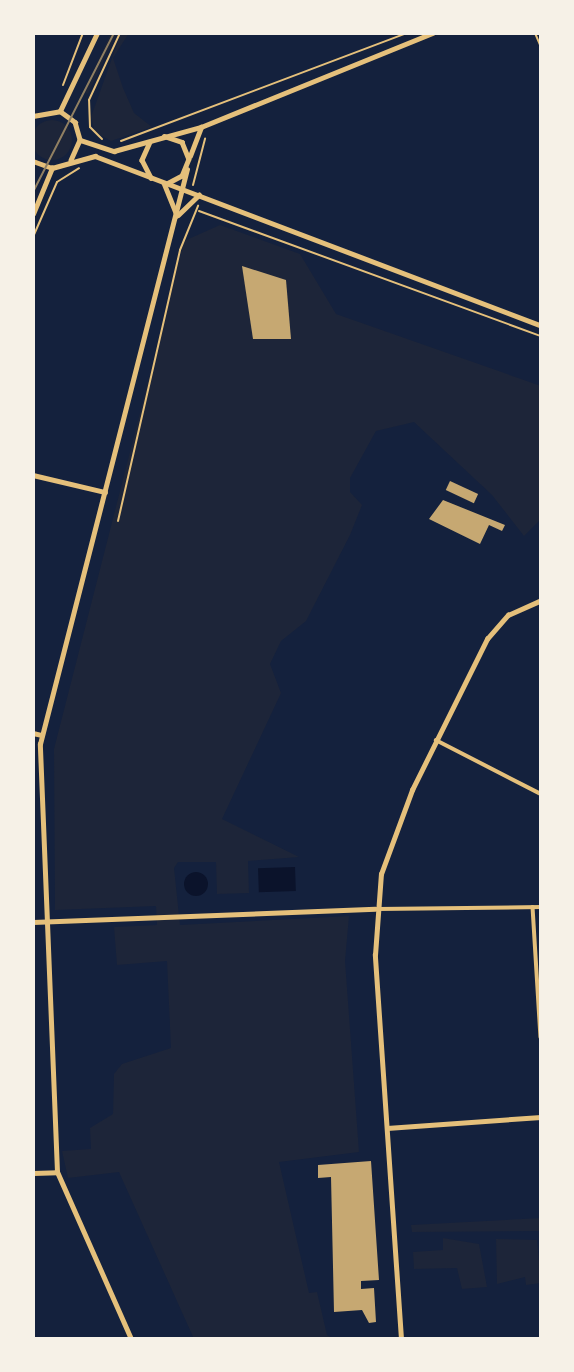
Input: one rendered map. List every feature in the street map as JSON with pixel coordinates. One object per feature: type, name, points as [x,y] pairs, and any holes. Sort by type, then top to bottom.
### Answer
[{"type":"street","points":[[60,111],[97,33]]},
{"type":"street","points":[[80,140],[114,151],[201,127],[433,33]]},
{"type":"street","points":[[33,116],[60,111],[75,122],[80,140],[71,160]]},
{"type":"street","points":[[131,1339],[57,1172],[44,922],[42,735],[180,214],[189,159],[201,127]]},
{"type":"street","points":[[164,136],[182,142],[189,159]]},
{"type":"street","points":[[150,141],[142,160],[151,178]]},
{"type":"street","points":[[33,161],[52,168],[71,160],[95,156],[541,325]]},
{"type":"street","points":[[33,214],[52,168]]},
{"type":"street","points":[[166,183],[187,169]]},
{"type":"street","points":[[166,183],[180,214]]},
{"type":"street","points":[[180,214],[199,195]]},
{"type":"street","points":[[33,475],[105,492]]},
{"type":"street","points":[[401,1339],[375,909],[393,834],[436,740],[494,628],[534,601],[541,600]]},
{"type":"street","points":[[33,733],[42,735]]},
{"type":"street","points":[[436,740],[541,794]]},
{"type":"street","points":[[533,907],[541,1037]]},
{"type":"street","points":[[33,922],[375,909],[541,907]]},
{"type":"street","points":[[387,1128],[541,1117]]},
{"type":"street","points":[[33,1173],[57,1172]]},
{"type":"path","points":[[63,86],[83,33]]},
{"type":"path","points":[[120,33],[89,100],[90,127],[105,140],[190,119],[407,33]]},
{"type":"path","points":[[536,33],[541,47]]},
{"type":"path","points":[[198,211],[199,195],[193,186],[206,136],[201,127]]},
{"type":"path","points":[[33,237],[57,182],[86,164]]},
{"type":"path","points":[[180,214],[190,215],[198,211],[541,336]]},
{"type":"path","points":[[118,521],[190,215]]},
{"type":"shaded area","points":[[111,33],[117,33],[88,94],[84,92]]},
{"type":"shaded area","points":[[121,33],[129,33],[113,58],[134,113],[152,127],[111,141],[95,132],[91,117]]},
{"type":"shaded area","points":[[52,120],[60,121],[66,126],[71,132],[71,148],[66,154],[60,159],[52,160],[44,159],[38,154],[33,148],[32,140],[33,132],[38,126],[44,121]]},
{"type":"shaded area","points":[[220,225],[300,254],[336,314],[541,386],[541,519],[524,536],[492,495],[414,422],[376,431],[350,478],[350,492],[362,505],[350,535],[306,621],[281,641],[270,664],[281,693],[222,819],[299,857],[248,861],[249,893],[217,894],[216,862],[178,862],[174,868],[180,925],[349,916],[345,961],[359,1152],[279,1162],[309,1293],[317,1292],[327,1335],[334,1339],[194,1339],[119,1172],[68,1178],[62,1151],[91,1149],[90,1128],[113,1114],[114,1074],[122,1064],[171,1048],[167,961],[117,965],[114,927],[157,925],[156,906],[55,910],[54,749],[184,241]]},
{"type":"shaded area","points":[[295,867],[296,891],[259,892],[258,868]]},
{"type":"shaded area","points":[[196,872],[204,876],[208,884],[204,892],[196,896],[188,892],[184,884],[188,876]]},
{"type":"shaded area","points":[[541,1218],[541,1231],[412,1232],[411,1225]]},
{"type":"shaded area","points":[[443,1238],[479,1244],[487,1287],[462,1289],[457,1268],[414,1269],[413,1252],[443,1250]]},
{"type":"shaded area","points":[[496,1239],[537,1240],[541,1283],[526,1285],[525,1277],[497,1284]]},
{"type":"building","points":[[242,266],[286,280],[291,339],[253,339]]},
{"type":"building","points":[[450,481],[478,494],[474,503],[446,490]]},
{"type":"building","points":[[443,500],[505,525],[502,531],[489,525],[480,544],[429,519]]},
{"type":"building","points":[[371,1161],[379,1280],[361,1281],[361,1289],[374,1288],[376,1322],[369,1323],[362,1310],[334,1312],[331,1177],[318,1178],[318,1165]]},
{"type":"tram line","points":[[33,192],[114,33]]}]
